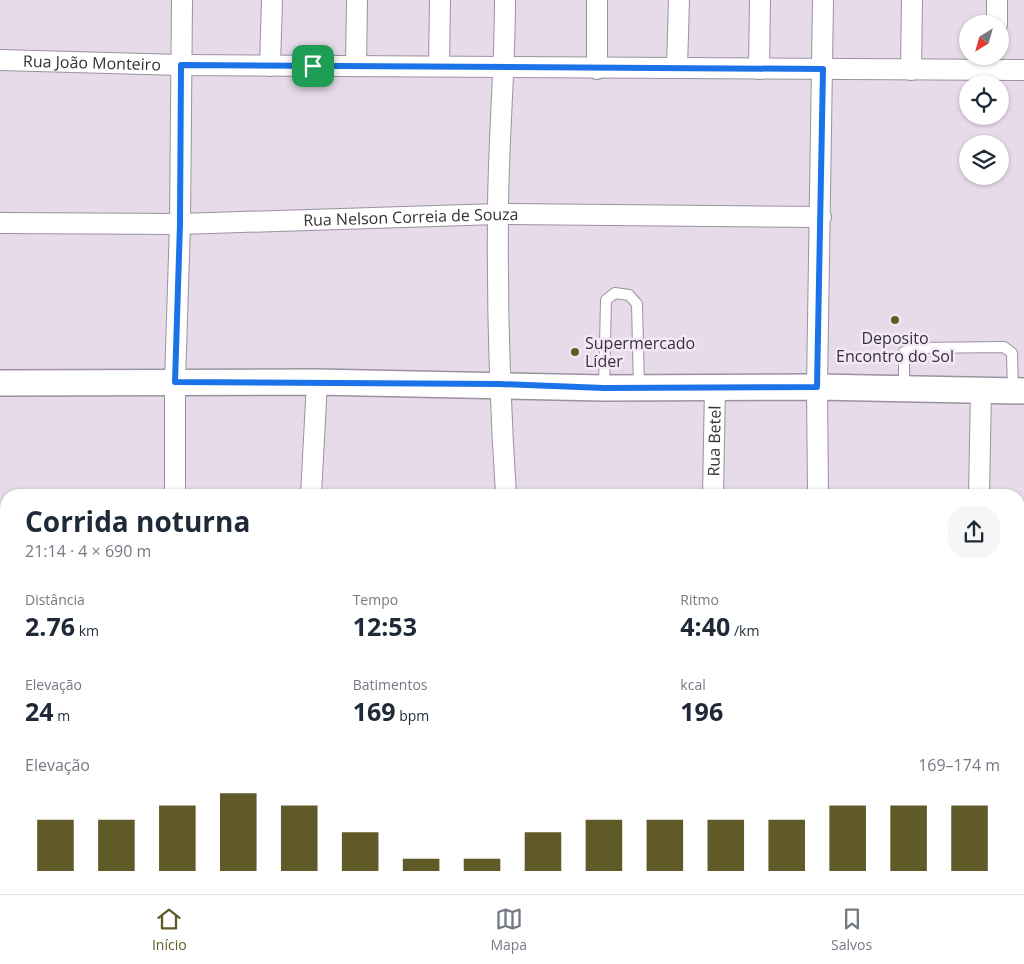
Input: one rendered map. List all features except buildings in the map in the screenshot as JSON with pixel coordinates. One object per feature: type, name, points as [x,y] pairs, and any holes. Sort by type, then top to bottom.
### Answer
[{"type":"street","points":[[175,489],[175,382],[180,224],[182,0]]},
{"type":"street","points":[[270,66],[272,0]]},
{"type":"street","points":[[356,66],[357,0]]},
{"type":"street","points":[[439,66],[440,0]]},
{"type":"street","points":[[505,0],[505,67],[498,214],[500,384],[505,489]]},
{"type":"street","points":[[597,0],[597,69]]},
{"type":"street","points":[[677,68],[679,0]]},
{"type":"street","points":[[759,69],[760,0]]},
{"type":"street","points":[[818,489],[817,387],[824,0]]},
{"type":"street","points":[[911,70],[912,0]]},
{"type":"street","points":[[997,0],[997,15]]},
{"type":"street","name":"Rua João Monteiro","points":[[0,60],[181,65],[597,69],[911,70],[972,65]]},
{"type":"street","name":"Rua João Monteiro","points":[[1005,65],[1024,70]]},
{"type":"street","name":"Rua Nelson Correia de Souza","points":[[0,223],[180,224],[498,214],[821,217]]},
{"type":"street","points":[[311,489],[317,382]]},
{"type":"street","points":[[0,383],[317,382],[500,384],[604,388],[817,387],[1018,391]]},
{"type":"street","name":"Rua Betel","points":[[714,489],[715,387]]},
{"type":"street","points":[[979,489],[981,390]]},
{"type":"lane","points":[[604,388],[606,300],[615,293],[629,294],[637,304],[639,388]]},
{"type":"lane","points":[[904,389],[904,352],[915,348],[1004,347],[1012,353],[1018,391]]},
{"type":"place","name":"Deposito Encontro do Sol","points":[[895,320]]},
{"type":"place","name":"Supermercado Líder","points":[[575,352]]},
{"type":"route","points":[[181,65],[313,66],[823,69],[817,387],[604,388],[500,384],[175,382],[180,224],[181,65]]}]
